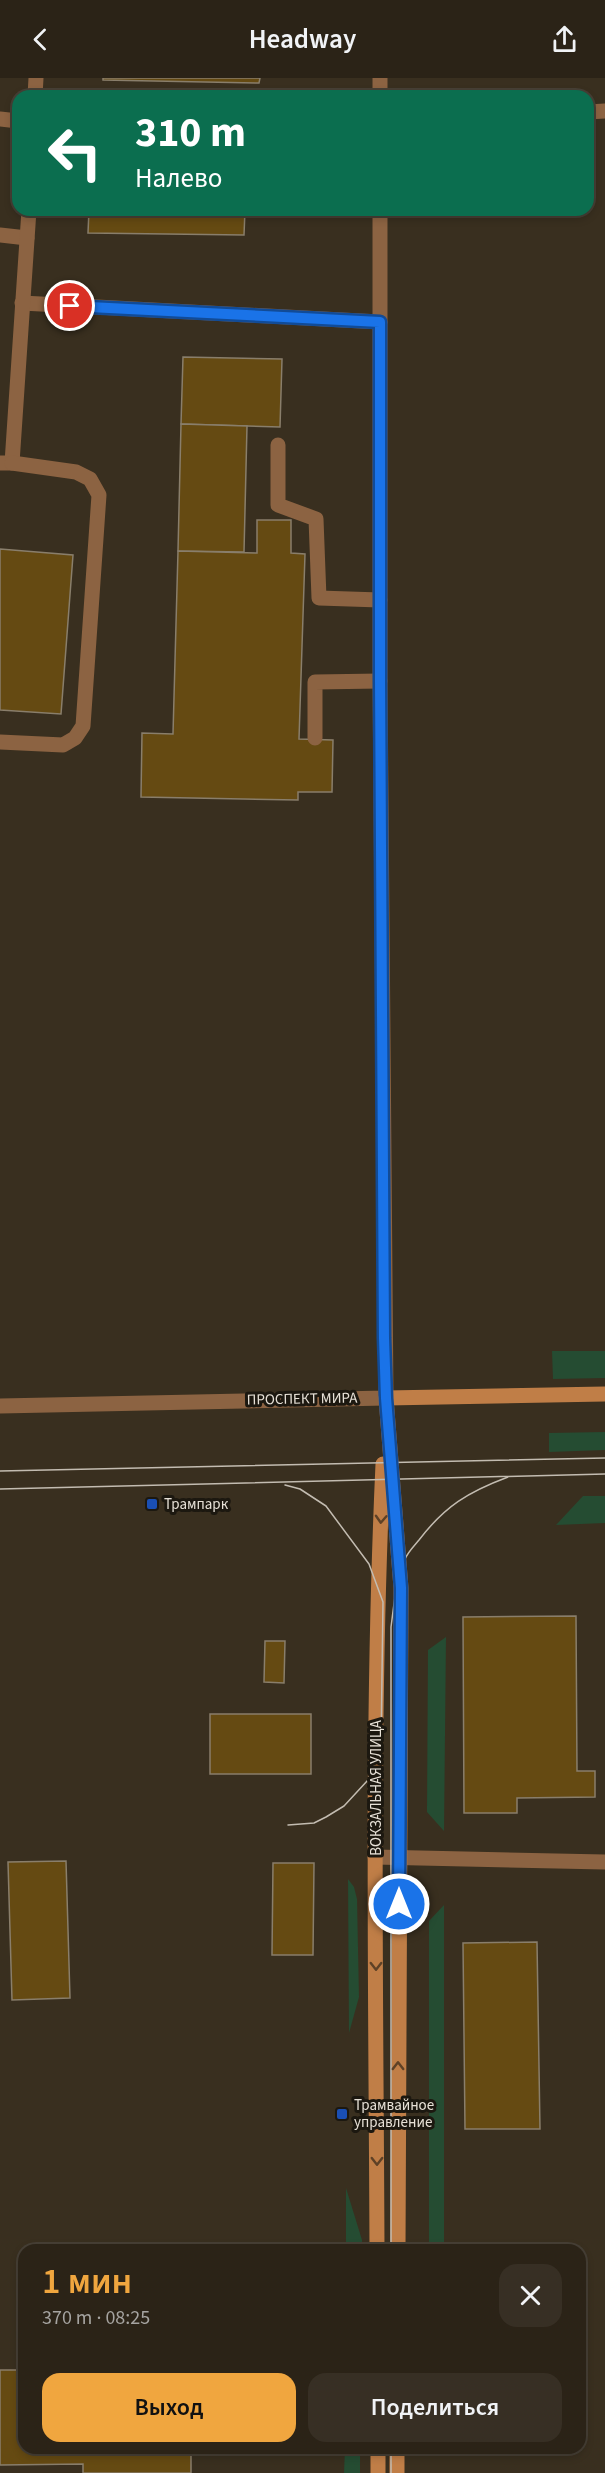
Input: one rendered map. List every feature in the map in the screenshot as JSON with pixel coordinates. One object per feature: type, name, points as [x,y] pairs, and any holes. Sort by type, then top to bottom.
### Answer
[{"type":"street","points":[[0,742],[63,745],[75,738],[83,726],[99,495],[90,479],[76,472],[6,463],[29,216]]},
{"type":"street","name":"ВОКЗАЛЬНАЯ УЛИЦА","points":[[377,2244],[375,1857],[378,1588],[386,1398],[380,681],[380,216]]},
{"type":"street","points":[[0,235],[27,238]]},
{"type":"street","points":[[22,303],[380,322]]},
{"type":"street","points":[[278,445],[278,505],[316,519],[319,598],[380,600]]},
{"type":"street","points":[[315,738],[315,682],[380,681]]},
{"type":"street","name":"ПРОСПЕКТ МИРА","points":[[0,1406],[605,1394]]},
{"type":"street","name":"ВОКЗАЛЬНАЯ УЛИЦА","points":[[386,1398],[401,1588],[398,2244]]},
{"type":"street","points":[[375,1857],[605,1862]]},
{"type":"street","points":[[378,2454],[378,2473]]},
{"type":"street","points":[[397,2454],[397,2473]]},
{"type":"green space","points":[[552,1351],[605,1351],[605,1378],[553,1379]]},
{"type":"green space","points":[[605,1432],[605,1450],[549,1452],[549,1433]]},
{"type":"green space","points":[[583,1496],[605,1496],[605,1523],[556,1525]]},
{"type":"green space","points":[[446,1637],[444,1831],[427,1812],[428,1650]]},
{"type":"green space","points":[[348,1879],[354,1887],[357,1899],[359,1997],[349,2033]]},
{"type":"green space","points":[[444,1905],[444,2244],[429,2244],[429,1921]]},
{"type":"green space","points":[[346,2188],[362,2244],[346,2244]]},
{"type":"green space","points":[[345,2454],[360,2454],[360,2473],[344,2473]]},
{"type":"building","points":[[103,78],[260,78],[259,83],[103,80]]},
{"type":"building","points":[[89,216],[245,216],[244,235],[88,233]]},
{"type":"building","points":[[183,357],[282,359],[280,427],[181,424]]},
{"type":"building","points":[[181,424],[247,426],[244,552],[178,551]]},
{"type":"building","points":[[257,520],[291,520],[291,553],[305,554],[299,739],[333,740],[332,792],[298,792],[298,800],[141,797],[142,733],[173,734],[178,551],[257,553]]},
{"type":"building","points":[[0,549],[73,555],[61,714],[0,710]]},
{"type":"building","points":[[576,1616],[577,1771],[595,1771],[595,1797],[517,1798],[517,1813],[464,1813],[463,1617]]},
{"type":"building","points":[[265,1641],[285,1641],[284,1683],[264,1682]]},
{"type":"building","points":[[210,1714],[311,1714],[311,1774],[210,1774]]},
{"type":"building","points":[[66,1861],[70,1998],[12,2000],[8,1862]]},
{"type":"building","points":[[273,1863],[314,1863],[313,1955],[272,1955]]},
{"type":"building","points":[[537,1942],[540,2129],[465,2129],[463,1943]]},
{"type":"building","points":[[0,2370],[18,2370],[18,2454],[191,2454],[191,2473],[83,2473],[83,2464],[0,2465]]},
{"type":"tram line","points":[[0,1471],[605,1458]]},
{"type":"tram line","points":[[0,1489],[605,1474]]},
{"type":"tram line","points":[[391,2244],[391,1627],[394,1601],[399,1575],[409,1551],[438,1518],[458,1501],[508,1477]]},
{"type":"tram line","points":[[285,1485],[300,1489],[326,1506],[369,1564],[383,1602],[381,1747],[368,1780],[344,1806],[326,1817],[314,1823],[288,1825]]},
{"type":"tram line","points":[[391,2454],[391,2473]]},
{"type":"place","name":"Трампарк","points":[[152,1504]]},
{"type":"place","name":"Трамвайное управление","points":[[342,2114]]},
{"type":"route","points":[[70,306],[380,322],[384,1338],[386,1398],[401,1588],[399,1904]]}]
